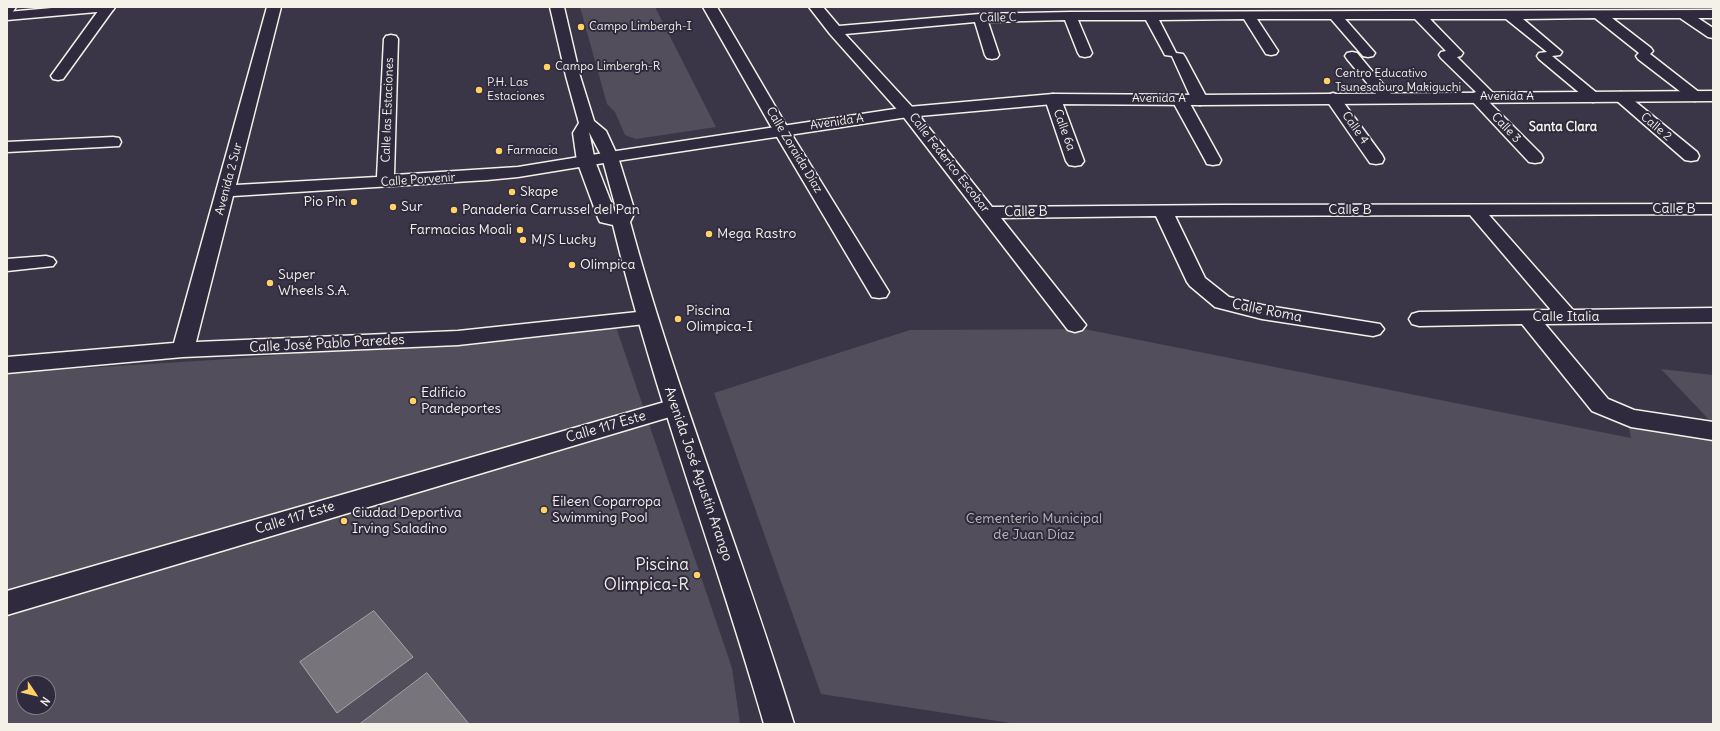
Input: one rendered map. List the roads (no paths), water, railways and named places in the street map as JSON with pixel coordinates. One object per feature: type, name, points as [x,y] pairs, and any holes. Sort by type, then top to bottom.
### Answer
[{"type":"street","points":[[7,16],[108,7]]},
{"type":"street","points":[[58,76],[108,7]]},
{"type":"street","name":"Avenida 2 Sur","points":[[183,350],[274,7]]},
{"type":"street","name":"Avenida José Agustín Arango","points":[[557,7],[573,76],[587,123],[598,131],[610,157],[626,212],[621,222],[646,318],[764,672],[778,724]]},
{"type":"street","name":"Calle Zoraida Díaz","points":[[710,7],[781,130],[880,292]]},
{"type":"street","name":"Calle Federico Escobar","points":[[816,7],[835,31],[908,112],[1075,325]]},
{"type":"street","name":"Calle C","points":[[835,31],[910,17],[980,18],[1070,16],[1248,16],[1271,12],[1335,16],[1510,15],[1544,11],[1598,14],[1713,14]]},
{"type":"street","points":[[1598,14],[1695,96]]},
{"type":"street","points":[[1683,14],[1713,34]]},
{"type":"street","name":"Calle 3","points":[[1419,15],[1451,54],[1483,98],[1535,158]]},
{"type":"street","points":[[1510,15],[1593,98]]},
{"type":"street","points":[[1070,16],[1085,53]]},
{"type":"street","points":[[1248,16],[1271,51]]},
{"type":"street","points":[[1335,16],[1368,53]]},
{"type":"street","points":[[1151,17],[1200,100]]},
{"type":"street","points":[[980,18],[992,55]]},
{"type":"street","name":"Calle las Estaciones","points":[[385,182],[390,34]]},
{"type":"street","points":[[1352,56],[1387,98]]},
{"type":"street","name":"Avenida A","points":[[610,157],[908,112],[1053,99],[1200,100],[1713,96]]},
{"type":"street","name":"Calle 2","points":[[1621,97],[1691,156]]},
{"type":"street","name":"Calle 4","points":[[1333,98],[1376,159]]},
{"type":"street","name":"Calle 6a","points":[[1053,99],[1075,161]]},
{"type":"street","points":[[1180,100],[1213,160]]},
{"type":"street","points":[[587,123],[581,133],[586,161],[607,218],[621,222]]},
{"type":"street","points":[[7,146],[113,142]]},
{"type":"street","name":"Calle Porvenir","points":[[226,190],[385,182],[502,174],[610,157]]},
{"type":"street","name":"Calle B","points":[[988,213],[1713,209]]},
{"type":"street","name":"Calle Roma","points":[[1163,211],[1197,282],[1222,302],[1262,312],[1373,330]]},
{"type":"street","points":[[1476,211],[1568,317]]},
{"type":"street","points":[[7,265],[46,262]]},
{"type":"street","name":"Calle Italia","points":[[1419,319],[1713,315]]},
{"type":"street","points":[[1527,317],[1600,405],[1632,418],[1713,431]]},
{"type":"street","name":"Calle José Pablo Paredes","points":[[7,365],[183,350],[458,338],[646,318]]},
{"type":"street","name":"Calle 117 Este","points":[[7,603],[675,407]]},
{"type":"place","name":"Campo Limbergh-I","points":[[581,27]]},
{"type":"place","name":"Campo Limbergh-R","points":[[547,67]]},
{"type":"place","name":"Centro Educativo Tsunesaburo Makiguchi","points":[[1327,81]]},
{"type":"place","name":"P.H. Las Estaciones","points":[[479,90]]},
{"type":"place","name":"Farmacia","points":[[499,151]]},
{"type":"place","name":"Skape","points":[[512,192]]},
{"type":"place","name":"Pio Pin","points":[[354,202]]},
{"type":"place","name":"Sur","points":[[393,207]]},
{"type":"place","name":"Panadería Carrussel del Pan","points":[[454,210]]},
{"type":"place","name":"Farmacias Moali","points":[[520,230]]},
{"type":"place","name":"Mega Rastro","points":[[709,234]]},
{"type":"place","name":"M/S Lucky","points":[[523,240]]},
{"type":"place","name":"Olimpica","points":[[572,265]]},
{"type":"place","name":"Super Wheels S.A.","points":[[270,283]]},
{"type":"place","name":"Piscina Olimpica-I","points":[[678,319]]},
{"type":"place","name":"Edificio Pandeportes","points":[[413,401]]},
{"type":"place","name":"Eileen Coparropa Swimming Pool","points":[[544,510]]},
{"type":"place","name":"Ciudad Deportiva Irving Saladino","points":[[344,521]]},
{"type":"place","name":"Piscina Olimpica-R","points":[[697,575]]},
{"type":"district","name":"Santa Clara","points":[[1563,127]]},
{"type":"park label","name":"Cementerio Municipal de Juan Díaz","points":[[1034,528]]}]
